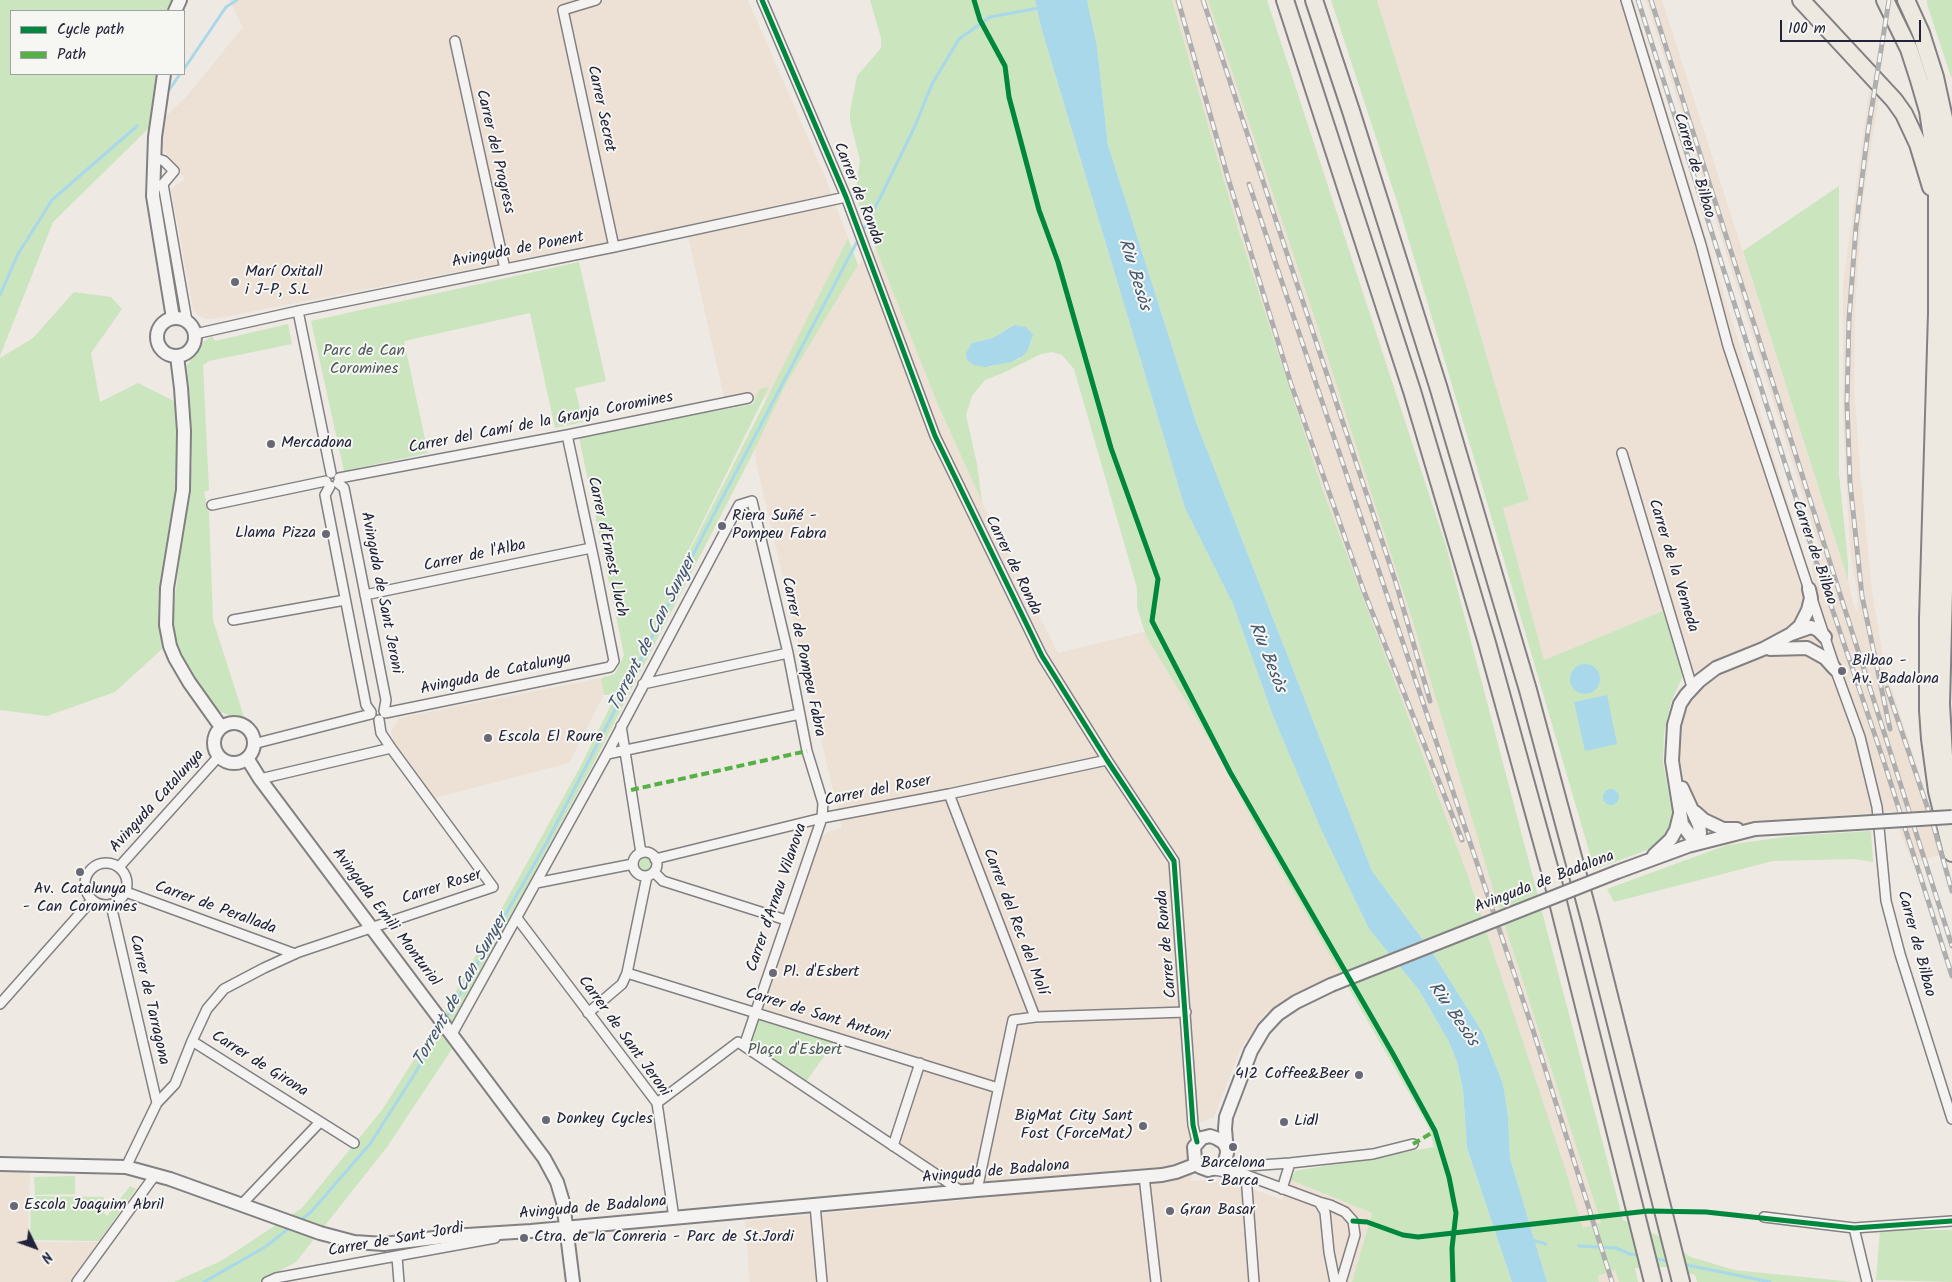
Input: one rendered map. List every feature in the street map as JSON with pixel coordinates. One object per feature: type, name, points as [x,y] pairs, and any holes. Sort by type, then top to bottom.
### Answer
[{"type":"highway","points":[[1285,0],[1409,382],[1479,617],[1552,878],[1653,1282]]},
{"type":"highway","points":[[1314,0],[1436,377],[1501,597],[1566,830],[1681,1282]]},
{"type":"highway","points":[[1801,0],[1884,88],[1904,114],[1918,144],[1938,213]]},
{"type":"highway","points":[[1886,0],[1909,49],[1928,111],[1937,170],[1938,213],[1928,619],[1928,710],[1934,775],[1951,850]]},
{"type":"highway","points":[[1906,0],[1927,51],[1945,123],[1951,198],[1951,326],[1941,704],[1946,775],[1952,807]]},
{"type":"highway","points":[[1951,326],[1952,355]]},
{"type":"highway","points":[[1946,775],[1952,730]]},
{"type":"street","name":"Carrer Secret","points":[[596,0],[563,10],[614,247]]},
{"type":"street","name":"Carrer de Ronda","points":[[762,0],[853,214],[935,436],[1042,656],[1107,760],[1174,861],[1193,1125],[1197,1142]]},
{"type":"street","name":"Carrer de Bilbao","points":[[1626,0],[1701,245],[1728,346],[1822,632],[1860,737],[1877,807],[1886,901],[1900,954],[1952,1118]]},
{"type":"street","name":"Carrer del Progress","points":[[454,41],[505,268]]},
{"type":"street","points":[[164,75],[155,137],[155,158],[173,318]]},
{"type":"street","points":[[155,158],[164,161],[174,171],[158,187]]},
{"type":"street","points":[[158,187],[187,321]]},
{"type":"street","name":"Avinguda de Ponent","points":[[195,334],[846,197]]},
{"type":"street","name":"Avinguda de Sant Jeroni","points":[[298,311],[333,481],[325,495],[345,600],[366,705],[378,714],[386,700],[344,488],[333,481]]},
{"type":"street","points":[[173,318],[187,321],[195,334],[195,342],[191,350],[176,356],[169,355],[159,345],[158,330],[162,324],[173,318]]},
{"type":"street","points":[[176,356],[182,396],[183,482],[167,588],[166,625],[170,646],[175,658],[189,682],[221,727]]},
{"type":"street","name":"Carrer del Camí de la Granja Coromines","points":[[212,505],[748,398]]},
{"type":"street","name":"Carrer d'Ernest Lluch","points":[[567,435],[592,548],[614,661],[612,664]]},
{"type":"street","name":"Carrer de la Verneda","points":[[1622,453],[1692,687]]},
{"type":"street","name":"Carrer de Pompeu Fabra","points":[[643,684],[739,505],[752,501],[788,654],[807,751],[823,803],[822,818]]},
{"type":"street","name":"Carrer de l'Alba","points":[[365,595],[592,548]]},
{"type":"street","points":[[1672,761],[1684,795],[1699,825],[1700,833],[1697,842],[1685,830],[1680,814],[1672,761],[1672,736],[1680,704],[1692,687],[1716,668],[1763,650],[1791,634],[1800,626],[1808,610],[1811,598],[1809,589]]},
{"type":"street","points":[[233,620],[345,600]]},
{"type":"street","points":[[1791,634],[1811,628],[1822,632],[1814,641],[1800,647]]},
{"type":"street","points":[[1763,650],[1807,648],[1819,653],[1835,669]]},
{"type":"street","points":[[450,1032],[517,918],[643,684],[788,654]]},
{"type":"street","name":"Avinguda de Catalunya","points":[[253,744],[378,714],[610,667],[612,664]]},
{"type":"street","points":[[260,779],[391,748],[381,732],[378,714]]},
{"type":"street","points":[[607,754],[800,714]]},
{"type":"street","points":[[231,724],[242,725],[250,731],[253,744],[247,758],[237,762],[230,762],[219,756],[214,747],[214,741],[221,727],[231,724]]},
{"type":"street","points":[[621,726],[641,853]]},
{"type":"street","name":"Carrer Roser","points":[[192,1041],[207,1009],[224,989],[295,954],[494,887],[391,748]]},
{"type":"street","name":"Avinguda Catalunya","points":[[119,867],[219,756]]},
{"type":"street","name":"Avinguda Emili Monturiol","points":[[247,758],[260,779],[544,1158],[557,1182],[564,1202],[571,1280]]},
{"type":"street","name":"Carrer del Roser","points":[[656,859],[822,818],[949,794],[1107,760]]},
{"type":"street","name":"Carrer del Rec del Molí","points":[[949,794],[1036,1017],[1014,1020],[977,1190]]},
{"type":"street","points":[[1693,810],[1704,820],[1723,829],[1755,829]]},
{"type":"street","points":[[1650,859],[1671,839],[1676,830],[1680,814]]},
{"type":"street","name":"Avinguda de Badalona","points":[[1210,1136],[1226,1117],[1251,1051],[1264,1029],[1278,1014],[1296,1002],[1331,985],[1697,842],[1755,829],[1952,817]]},
{"type":"street","name":"Carrer d'Arnau Vilanova","points":[[741,1044],[822,818]]},
{"type":"street","points":[[588,1013],[622,984],[627,973],[650,874],[656,867],[656,859],[650,854],[641,853],[635,858],[633,864],[637,872],[650,874],[663,881],[786,920]]},
{"type":"street","name":"Avinguda Catalunya","points":[[92,900],[85,890],[84,882],[90,870],[101,863],[108,863],[119,867],[124,872],[126,892]]},
{"type":"street","points":[[536,883],[633,864]]},
{"type":"street","points":[[0,1004],[92,900],[98,904],[111,904],[122,898],[126,892]]},
{"type":"street","name":"Carrer de Perallada","points":[[126,892],[295,954]]},
{"type":"street","name":"Carrer de Tarragona","points":[[111,904],[157,1103]]},
{"type":"street","name":"Carrer de Sant Jeroni","points":[[517,918],[657,1103],[674,1218]]},
{"type":"street","name":"Carrer de Sant Antoni","points":[[627,973],[998,1088]]},
{"type":"street","points":[[1036,1017],[1186,1012]]},
{"type":"street","name":"Carrer de Girona","points":[[126,1167],[157,1103],[175,1084],[192,1041],[354,1143]]},
{"type":"street","points":[[657,1103],[741,1044],[961,1192]]},
{"type":"street","points":[[893,1146],[920,1063]]},
{"type":"street","name":"Avinguda de Badalona","points":[[1226,1117],[1226,1148]]},
{"type":"street","points":[[242,1204],[320,1122]]},
{"type":"street","points":[[1246,1176],[1229,1164],[1223,1142],[1210,1136],[1202,1138],[1197,1142],[1193,1153],[1197,1164],[1203,1168],[1246,1176],[1341,1209],[1353,1221],[1355,1235],[1341,1282]]},
{"type":"street","points":[[1214,1170],[1229,1164],[1290,1163],[1373,1154],[1413,1144]]},
{"type":"street","points":[[1282,1189],[1290,1163]]},
{"type":"street","name":"Avinguda de Badalona","points":[[0,1164],[126,1167],[242,1204],[320,1233],[354,1242],[384,1244],[450,1236],[531,1231],[567,1226],[1144,1176],[1176,1172],[1197,1164]]},
{"type":"street","points":[[77,1282],[155,1175]]},
{"type":"street","points":[[1144,1176],[1156,1282]]},
{"type":"street","points":[[1246,1176],[1254,1282]]},
{"type":"street","points":[[1319,1202],[1325,1212],[1329,1252],[1335,1282]]},
{"type":"street","points":[[815,1205],[822,1282]]},
{"type":"street","points":[[1764,1217],[1854,1228],[1952,1221]]},
{"type":"street","points":[[1854,1228],[1867,1282]]},
{"type":"street","name":"Carrer de Sant Jordi","points":[[267,1282],[276,1278],[531,1231]]},
{"type":"street","points":[[1329,1252],[1338,1262],[1348,1262]]},
{"type":"street","points":[[397,1257],[399,1282]]},
{"type":"shaded area","points":[[229,0],[748,0],[825,177],[848,238],[769,397],[726,406],[686,227],[213,319],[205,319],[197,314],[193,308],[171,189],[185,179],[160,145],[164,118],[188,95],[243,27]]},
{"type":"shaded area","points":[[1172,0],[1208,0],[1320,334],[1413,622],[1493,889],[1601,1224],[1583,1229],[1565,1168],[1467,873],[1324,494],[1238,229]]},
{"type":"shaded area","points":[[1377,0],[1633,0],[1813,584],[1812,563],[1823,559],[1646,0],[1662,0],[1857,613],[1858,596],[1850,550],[1843,421],[1843,285],[1869,91],[1879,96],[1863,199],[1855,307],[1854,387],[1860,469],[1872,592],[1885,667],[1945,854],[1912,862],[1892,811],[1737,824],[1716,819],[1698,806],[1684,781],[1678,744],[1681,723],[1692,699],[1663,611],[1544,660],[1503,508],[1529,500],[1465,282]]},
{"type":"shaded area","points":[[876,249],[938,405],[982,502],[1058,653],[1144,632],[1226,767],[1250,816],[1341,973],[1264,1014],[1240,1050],[1214,1117],[1199,1123],[1191,1181],[1210,1180],[1239,1184],[1282,1200],[1291,1180],[1372,1213],[1352,1282],[750,1282],[745,1221],[978,1199],[902,1146],[900,1140],[924,1059],[762,1010],[818,840],[828,832],[842,828],[756,462],[755,449],[786,384],[858,265]]},
{"type":"shaded area","name":"Escola El Roure","points":[[601,678],[604,695],[569,763],[434,798],[395,744],[391,732],[399,718]]},
{"type":"shaded area","name":"Escola Joaquim Abril","points":[[0,1171],[30,1171],[28,1242],[99,1242],[70,1282],[0,1282]]},
{"type":"shaded area","points":[[1616,1270],[1619,1282],[1599,1282],[1598,1276]]},
{"type":"green space","points":[[0,0],[173,0],[169,10],[10,10],[10,75],[157,75],[150,127],[53,222],[0,356]]},
{"type":"green space","points":[[870,0],[1035,0],[1041,27],[1185,508],[1233,604],[1273,716],[1321,828],[1369,929],[1419,990],[1449,1042],[1457,1062],[1463,1090],[1467,1148],[1512,1282],[1352,1282],[1372,1213],[1291,1180],[1295,1171],[1434,1147],[1429,1128],[1250,816],[1226,767],[1146,636],[1137,607],[1137,588],[1074,369],[1062,355],[1052,352],[1041,354],[985,380],[972,396],[966,415],[977,464],[982,502],[938,405],[860,209],[856,189],[860,160],[850,121],[850,111],[857,76],[881,48],[881,38]],"holes":[[[1014,325],[1032,339],[1028,350],[1019,359],[989,367],[972,343],[993,338]]]},
{"type":"green space","points":[[1087,0],[1172,0],[1238,229],[1324,494],[1467,873],[1565,1168],[1583,1228],[1601,1223],[1493,889],[1413,622],[1320,334],[1208,0],[1267,0],[1446,546],[1623,1220],[1655,1234],[1691,1257],[1734,1270],[1853,1282],[1697,1282],[1695,1275],[1667,1267],[1635,1268],[1638,1282],[1619,1282],[1615,1270],[1598,1276],[1599,1282],[1547,1282],[1510,1158],[1508,1116],[1503,1084],[1483,1033],[1432,952],[1372,871],[1196,422],[1108,145],[1097,46]]},
{"type":"green space","points":[[1331,0],[1377,0],[1465,282],[1529,500],[1503,508],[1544,660],[1663,611],[1683,676],[1671,702],[1664,733],[1663,763],[1673,816],[1669,830],[1655,847],[1593,870],[1590,854],[1400,211]]},
{"type":"green space","points":[[1927,0],[1952,0],[1952,77],[1927,4]]},
{"type":"green space","points":[[1839,186],[1839,474],[1848,562],[1848,580],[1743,251]]},
{"type":"green space","points":[[848,238],[858,265],[786,384],[755,449],[592,766],[490,955],[443,1037],[452,1049],[387,1147],[296,1262],[259,1282],[174,1282],[221,1261],[302,1208],[382,1110],[445,1011],[579,769],[616,695],[604,695],[601,678],[615,674],[624,655],[579,437],[753,404],[760,389],[769,387],[638,653]]},
{"type":"green space","name":"Parc de Can Coromines","points":[[579,262],[606,381],[575,388],[583,422],[555,428],[530,313],[404,341],[428,453],[344,471],[311,321]]},
{"type":"green space","points":[[74,292],[111,297],[122,309],[91,353],[100,402],[138,383],[176,402],[178,476],[176,504],[160,596],[159,625],[162,649],[115,692],[47,716],[0,710],[0,358],[33,338]]},
{"type":"green space","points":[[288,324],[292,344],[209,361],[203,365],[209,490],[204,492],[209,513],[213,620],[245,720],[217,711],[174,644],[173,613],[192,462],[187,365],[203,342],[212,336],[215,341]]},
{"type":"green space","points":[[1871,831],[1873,862],[1855,859],[1773,861],[1614,902],[1607,889],[1727,845],[1792,836]]},
{"type":"green space","points":[[645,852],[653,856],[657,864],[653,872],[645,876],[637,872],[633,864],[637,856]]},
{"type":"green space","name":"Plaça d'Esbert","points":[[753,1016],[837,1038],[803,1086],[747,1048]]},
{"type":"green space","points":[[75,1176],[75,1194],[35,1195],[34,1177]]},
{"type":"green space","points":[[130,1186],[136,1189],[99,1241],[30,1240],[31,1196],[104,1197],[104,1213],[107,1216]]},
{"type":"green space","points":[[1880,1230],[1952,1230],[1952,1282],[1876,1280]]},
{"type":"water","name":"Riu Besòs","points":[[1035,0],[1087,0],[1097,46],[1108,145],[1196,422],[1372,871],[1432,952],[1483,1033],[1503,1084],[1508,1116],[1510,1158],[1547,1282],[1512,1282],[1467,1148],[1463,1090],[1457,1062],[1449,1042],[1419,990],[1369,929],[1321,829],[1273,716],[1233,604],[1185,508],[1041,27]]},
{"type":"water","points":[[1014,325],[1026,327],[1033,335],[1028,350],[1023,356],[1011,362],[986,367],[974,365],[967,360],[966,353],[972,343],[993,338]]},
{"type":"water","points":[[1585,664],[1596,668],[1600,679],[1596,690],[1585,694],[1574,690],[1570,679],[1574,668]]},
{"type":"water","points":[[1607,695],[1617,744],[1585,751],[1574,702]]},
{"type":"water","points":[[1611,789],[1617,791],[1619,797],[1617,803],[1611,805],[1605,803],[1603,797],[1605,791]]},
{"type":"waterway","points":[[185,68],[226,7],[237,0]]},
{"type":"waterway","name":"Torrent de Can Sunyer","points":[[445,1020],[547,842],[703,535],[881,196],[915,126],[932,84],[959,39],[990,17],[1039,8]]},
{"type":"waterway","points":[[169,90],[179,75]]},
{"type":"waterway","points":[[0,295],[18,254],[52,200],[137,126]]},
{"type":"waterway","name":"Torrent de Can Sunyer","points":[[299,1221],[310,1213],[370,1144],[414,1075],[442,1026]]},
{"type":"waterway","name":"Torrent de Can Sunyer","points":[[204,1282],[265,1247],[292,1226]]},
{"type":"waterway","points":[[1532,1240],[1546,1244]]},
{"type":"waterway","points":[[1579,1246],[1616,1248],[1630,1254],[1642,1256]]},
{"type":"waterway","points":[[1653,1258],[1671,1262]]},
{"type":"waterway","points":[[1682,1264],[1770,1282]]},
{"type":"railway","points":[[1178,0],[1228,178],[1291,384],[1363,589],[1462,840]]},
{"type":"railway","points":[[1203,0],[1396,583],[1430,701]]},
{"type":"railway","points":[[1638,0],[1816,561],[1884,762],[1952,976]]},
{"type":"railway","points":[[1651,0],[1952,946]]},
{"type":"railway","points":[[1889,0],[1868,131],[1856,227],[1849,319],[1847,403],[1850,482],[1862,596],[1890,729]]},
{"type":"railway","points":[[1249,184],[1533,1030],[1612,1282]]},
{"type":"railway","points":[[1887,688],[1933,824],[1952,891]]},
{"type":"marked path","points":[[631,790],[807,751]]},
{"type":"marked path","points":[[1413,1144],[1435,1131]]},
{"type":"cycle path","points":[[762,0],[846,197],[935,436],[1042,656],[1107,760],[1174,861],[1193,1125],[1197,1142]]},
{"type":"cycle path","points":[[974,0],[980,20],[1005,66],[1009,97],[1039,210],[1058,262],[1111,448],[1158,579],[1152,621],[1230,772],[1393,1054],[1435,1131],[1449,1177],[1456,1213],[1452,1248],[1453,1282]]},
{"type":"cycle path","points":[[1353,1221],[1367,1222],[1403,1235],[1418,1237],[1648,1211],[1706,1212],[1854,1228],[1952,1221]]},
{"type":"place","name":"Marí Oxitall i J-P, S.L","points":[[235,282]]},
{"type":"place","name":"Mercadona","points":[[271,444]]},
{"type":"place","name":"Riera Suñé - Pompeu Fabra","points":[[722,526]]},
{"type":"place","name":"Llama Pizza","points":[[326,534]]},
{"type":"place","name":"Bilbao - Av. Badalona","points":[[1842,671]]},
{"type":"place","name":"Escola El Roure","points":[[488,738]]},
{"type":"place","name":"Av. Catalunya - Can Coromines","points":[[80,872]]},
{"type":"place","name":"Pl. d'Esbert","points":[[773,973]]},
{"type":"place","name":"412 Coffee&Beer","points":[[1359,1075]]},
{"type":"place","name":"Donkey Cycles","points":[[546,1120]]},
{"type":"place","name":"Lidl","points":[[1284,1122]]},
{"type":"place","name":"BigMat City Sant Fost (ForceMat)","points":[[1143,1126]]},
{"type":"place","name":"Barcelona - Barca","points":[[1233,1147]]},
{"type":"place","name":"Escola Joaquim Abril","points":[[14,1206]]},
{"type":"place","name":"Gran Basar","points":[[1170,1211]]},
{"type":"place","name":"Ctra. de la Conreria - Parc de St.Jordi","points":[[524,1238]]}]
